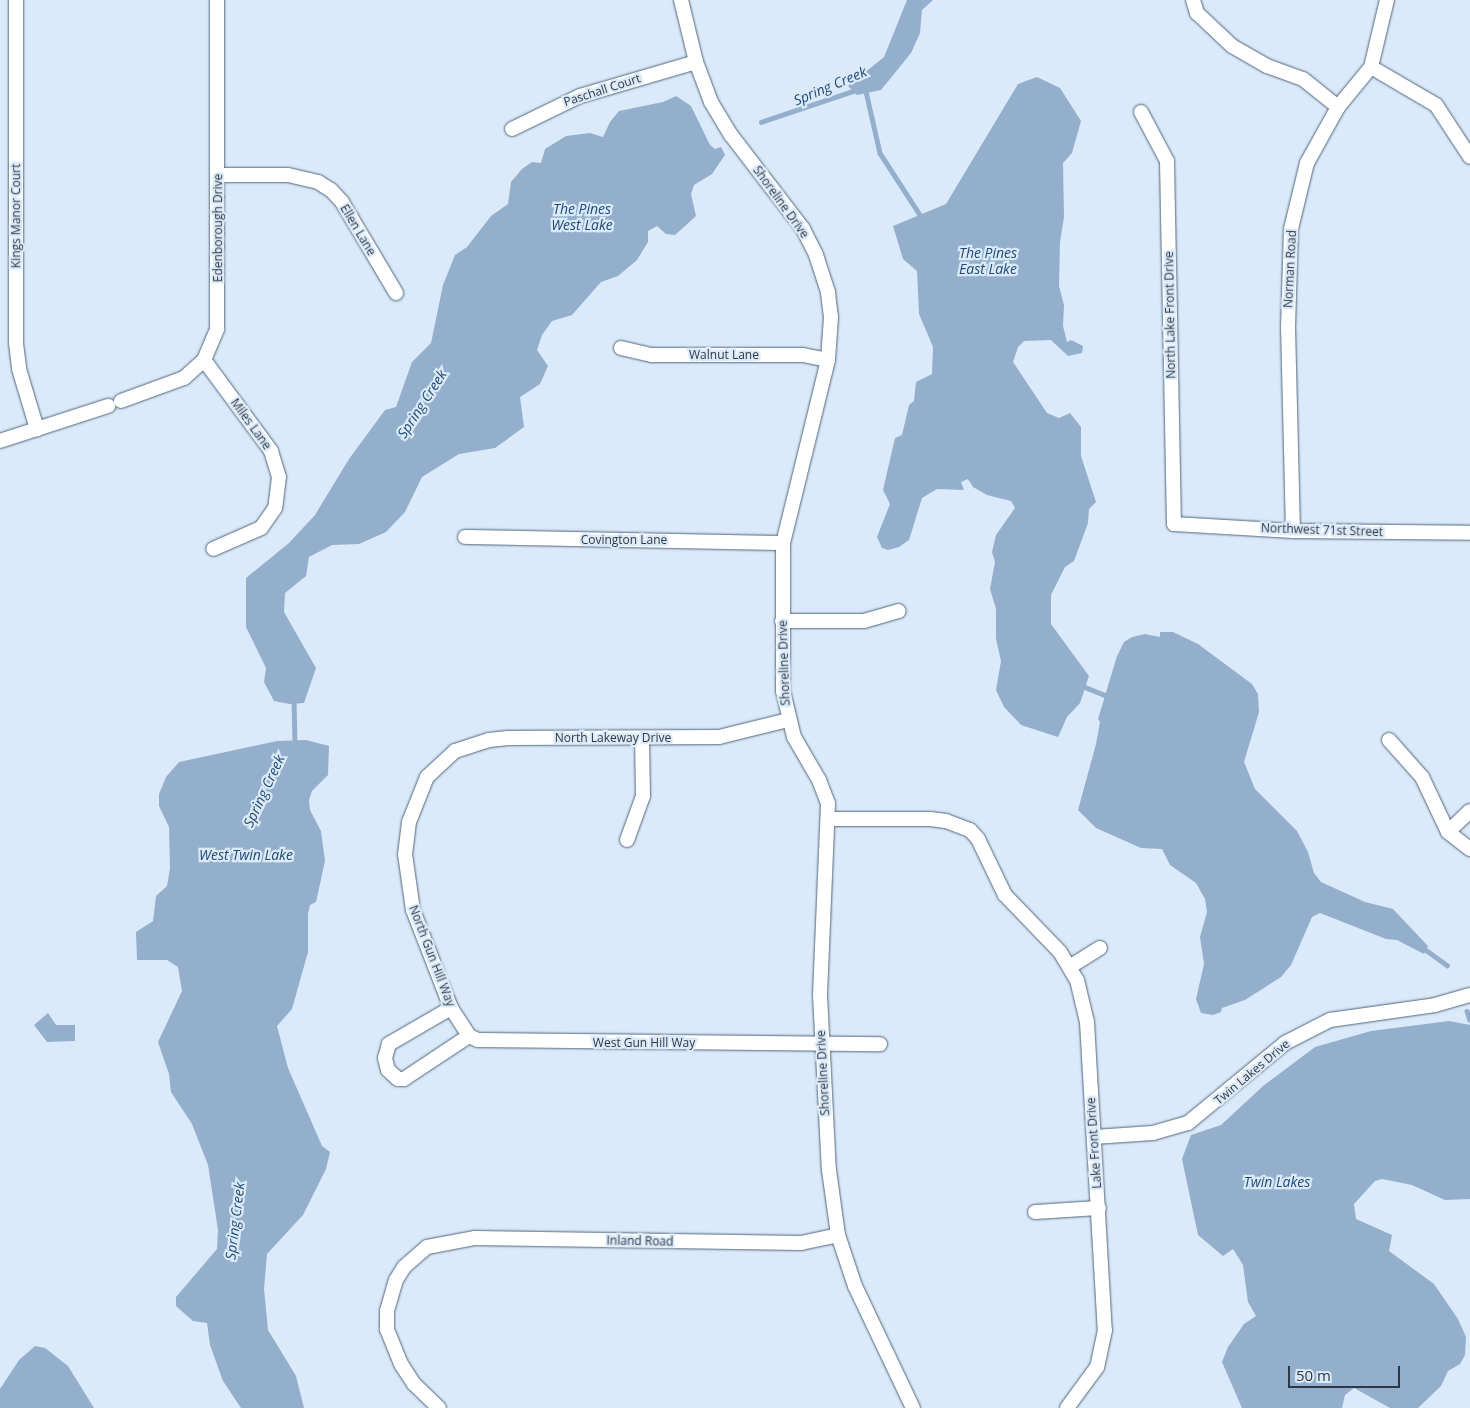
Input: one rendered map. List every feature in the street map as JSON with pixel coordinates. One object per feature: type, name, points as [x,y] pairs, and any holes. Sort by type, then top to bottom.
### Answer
[{"type":"street","name":"Kings Manor Court","points":[[16,0],[16,343],[19,370],[37,429]]},
{"type":"street","name":"Edenborough Drive","points":[[0,441],[171,385],[204,360],[217,330],[217,0]]},
{"type":"street","name":"Shoreline Drive","points":[[681,0],[696,62],[721,120],[792,215],[816,255],[826,284],[831,317],[828,360],[784,543],[783,691],[788,720],[824,793],[829,819],[822,942],[821,1044],[829,1170],[838,1235],[855,1286],[910,1407]]},
{"type":"street","points":[[1193,0],[1197,13],[1232,46],[1267,66],[1304,80],[1338,107]]},
{"type":"street","name":"Norman Road","points":[[1293,531],[1288,328],[1291,229],[1307,163],[1338,107],[1371,67],[1386,0]]},
{"type":"street","name":"Paschall Court","points":[[512,129],[580,96],[696,62]]},
{"type":"street","points":[[1371,67],[1436,105],[1470,157]]},
{"type":"street","name":"North Lake Front Drive","points":[[1141,112],[1167,161],[1174,524]]},
{"type":"street","name":"Ellen Lane","points":[[218,175],[288,176],[318,182],[331,190],[342,202],[396,293]]},
{"type":"street","name":"Walnut Lane","points":[[621,348],[652,355],[803,355],[828,360]]},
{"type":"street","name":"Miles Lane","points":[[204,360],[271,451],[279,477],[275,508],[261,528],[213,548]]},
{"type":"street","name":"Northwest 71st Street","points":[[1174,524],[1293,531],[1470,534]]},
{"type":"street","name":"Covington Lane","points":[[465,537],[784,543]]},
{"type":"street","points":[[782,621],[864,621],[899,611]]},
{"type":"street","name":"North Lakeway Drive","points":[[441,761],[455,751],[489,740],[720,737],[788,720]]},
{"type":"street","points":[[627,840],[643,796],[642,739]]},
{"type":"street","points":[[1389,740],[1422,777],[1448,832],[1470,849]]},
{"type":"street","name":"North Gun Hill Way","points":[[441,761],[417,796],[405,854],[413,910],[451,1008],[469,1036]]},
{"type":"street","points":[[1448,832],[1470,811]]},
{"type":"street","name":"Lake Front Drive","points":[[829,819],[930,819],[959,824],[978,839],[1006,895],[1071,966],[1082,996],[1087,1022],[1105,1330],[1097,1367],[1076,1405]]},
{"type":"street","points":[[1071,966],[1100,948]]},
{"type":"street","name":"Twin Lakes Drive","points":[[1094,1137],[1154,1133],[1188,1123],[1285,1044],[1330,1020],[1435,1006],[1470,996]]},
{"type":"street","points":[[451,1008],[389,1044],[385,1058],[388,1070],[404,1079],[469,1036]]},
{"type":"street","name":"West Gun Hill Way","points":[[469,1036],[491,1042],[880,1044]]},
{"type":"street","points":[[1035,1212],[1099,1208]]},
{"type":"street","name":"Inland Road","points":[[438,1408],[414,1384],[401,1364],[392,1347],[386,1311],[396,1280],[404,1267],[427,1247],[474,1238],[801,1243],[838,1235]]},
{"type":"water","points":[[907,0],[933,0],[922,10],[920,33],[911,53],[881,90],[857,95],[848,86],[884,57]]},
{"type":"water","name":"The Pines East Lake","points":[[1037,77],[1060,88],[1081,121],[1072,153],[1063,163],[1064,217],[1060,242],[1059,286],[1064,305],[1063,326],[1067,342],[1071,340],[1083,346],[1082,353],[1068,356],[1051,340],[1024,341],[1018,347],[1013,362],[1047,413],[1059,418],[1070,413],[1081,427],[1081,456],[1096,502],[1089,509],[1088,523],[1074,561],[1065,567],[1051,595],[1051,624],[1089,676],[1080,703],[1067,717],[1058,737],[1021,725],[1004,707],[996,690],[1001,661],[996,639],[996,609],[990,589],[995,562],[992,552],[996,535],[1015,508],[1011,501],[987,495],[973,487],[968,479],[961,482],[964,490],[937,489],[922,498],[909,540],[899,547],[888,550],[882,548],[877,537],[890,504],[883,490],[895,438],[902,435],[909,405],[914,401],[916,382],[932,374],[933,347],[919,314],[917,271],[903,259],[893,226],[946,204],[1018,84]]},
{"type":"water","name":"The Pines West Lake","points":[[676,96],[691,106],[710,145],[715,149],[721,147],[725,155],[712,174],[694,185],[691,194],[696,216],[675,235],[666,234],[657,226],[648,231],[648,242],[637,260],[618,276],[601,282],[572,315],[552,321],[542,335],[537,350],[548,366],[540,384],[520,397],[524,427],[495,448],[459,454],[422,477],[405,512],[386,532],[359,544],[332,545],[309,557],[306,576],[285,593],[284,612],[316,668],[304,703],[290,704],[274,701],[264,682],[266,668],[246,627],[246,578],[289,543],[315,515],[349,459],[385,410],[396,407],[412,362],[431,343],[443,285],[455,255],[467,247],[491,216],[508,204],[511,182],[522,169],[532,162],[541,163],[545,149],[566,136],[590,133],[603,137],[610,122],[619,111],[663,102]]},
{"type":"water","points":[[1160,632],[1173,632],[1198,644],[1252,684],[1258,694],[1259,712],[1244,762],[1255,789],[1297,831],[1308,852],[1314,873],[1321,882],[1365,902],[1393,909],[1428,946],[1424,954],[1397,940],[1386,939],[1320,913],[1312,917],[1291,965],[1281,977],[1245,1000],[1222,1008],[1221,1012],[1213,1015],[1201,1013],[1196,999],[1204,964],[1200,937],[1207,912],[1205,899],[1196,883],[1170,865],[1162,849],[1141,848],[1096,828],[1078,810],[1096,744],[1100,722],[1098,719],[1117,656],[1124,642],[1132,637],[1145,634],[1160,637]]},
{"type":"water","name":"West Twin Lake","points":[[306,740],[329,746],[328,775],[312,791],[309,800],[310,810],[321,831],[325,861],[316,902],[310,905],[308,914],[308,952],[292,1009],[277,1026],[288,1068],[322,1146],[330,1152],[326,1169],[303,1215],[267,1254],[264,1289],[268,1330],[296,1376],[304,1408],[241,1408],[223,1381],[210,1345],[207,1323],[193,1321],[176,1306],[176,1297],[217,1249],[218,1230],[208,1165],[192,1124],[171,1092],[169,1074],[158,1042],[182,991],[178,967],[167,960],[137,960],[136,932],[153,921],[156,896],[167,886],[170,868],[169,827],[159,806],[159,794],[166,777],[179,762],[277,741]]},
{"type":"water","points":[[48,1013],[56,1025],[75,1025],[75,1041],[47,1042],[34,1025]]},
{"type":"water","name":"Twin Lakes","points":[[1449,1021],[1470,1025],[1470,1199],[1445,1200],[1412,1185],[1382,1179],[1375,1181],[1354,1204],[1356,1219],[1392,1235],[1389,1251],[1434,1284],[1458,1319],[1466,1337],[1465,1355],[1460,1364],[1448,1371],[1441,1386],[1418,1408],[1390,1408],[1354,1388],[1345,1395],[1342,1408],[1242,1408],[1222,1362],[1228,1347],[1244,1324],[1256,1316],[1248,1302],[1243,1265],[1233,1249],[1223,1256],[1198,1235],[1182,1159],[1191,1135],[1221,1125],[1263,1086],[1315,1047],[1371,1031]]},
{"type":"water","points":[[35,1346],[45,1348],[68,1366],[94,1408],[0,1408],[0,1389],[19,1360]]},
{"type":"waterway","points":[[865,87],[880,153],[922,218]]},
{"type":"waterway","name":"Spring Creek","points":[[761,122],[856,90]]},
{"type":"waterway","points":[[1080,685],[1110,697]]},
{"type":"waterway","name":"Spring Creek","points":[[294,700],[295,745]]},
{"type":"waterway","points":[[1422,947],[1447,965]]},
{"type":"waterway","points":[[1467,1011],[1470,1020]]}]
